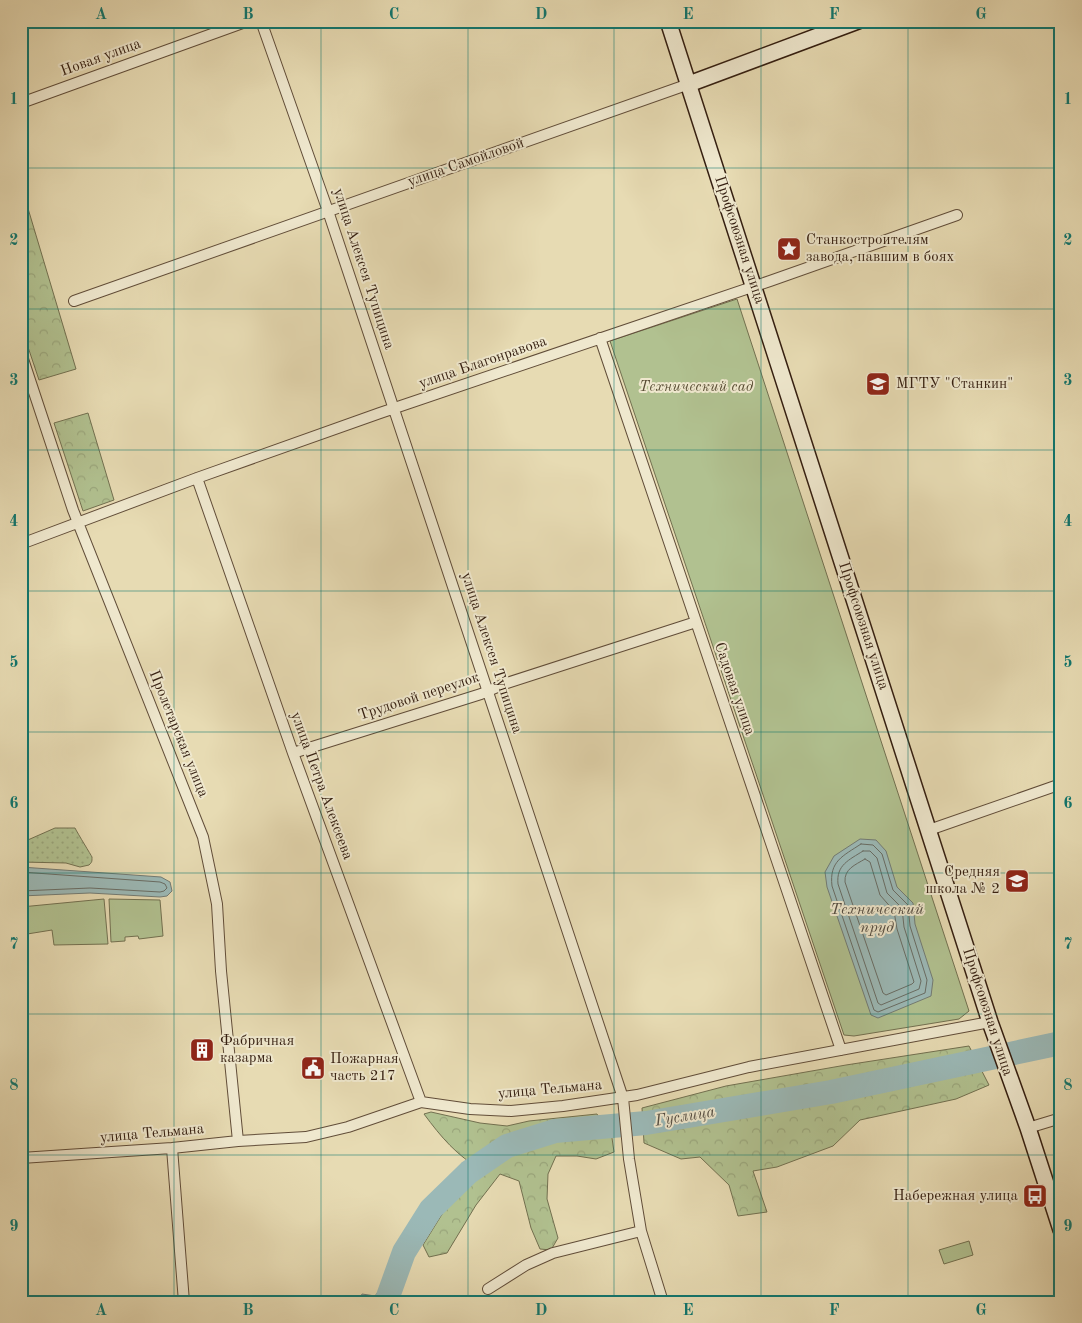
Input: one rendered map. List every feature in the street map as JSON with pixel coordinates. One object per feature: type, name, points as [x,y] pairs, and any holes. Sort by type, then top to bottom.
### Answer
[{"type":"main road","name":"Профсоюзная улица","points":[[668,21],[690,84],[753,286],[996,1041],[1028,1128],[1061,1230]]},
{"type":"main road","name":"улица Самойловой","points":[[690,84],[858,21]]},
{"type":"street","name":"Новая улица","points":[[21,103],[248,21]]},
{"type":"street","name":"улица Алексея Тупицина","points":[[261,21],[328,211],[623,1098],[634,1195],[641,1231],[663,1302]]},
{"type":"street","name":"улица Самойловой","points":[[74,301],[690,84]]},
{"type":"street","name":"улица Благонравова","points":[[21,544],[197,478],[957,215]]},
{"type":"street","name":"Садовая улица","points":[[600,338],[841,1050]]},
{"type":"street","name":"Пролетарская улица","points":[[21,353],[73,510],[203,837],[217,904],[221,971],[238,1141]]},
{"type":"street","name":"улица Петра Алексеева","points":[[197,478],[293,753],[421,1102]]},
{"type":"street","name":"Трудовой переулок","points":[[293,753],[696,622]]},
{"type":"street","points":[[928,830],[1061,784]]},
{"type":"street","name":"улица Тельмана","points":[[21,1158],[172,1148],[314,1135],[348,1127],[421,1102],[470,1109],[511,1111],[623,1098],[749,1067],[990,1022]]},
{"type":"street","points":[[1028,1128],[1061,1118]]},
{"type":"street","points":[[172,1148],[184,1302]]},
{"type":"street","points":[[488,1289],[526,1265],[553,1253],[641,1231]]},
{"type":"green space","points":[[21,185],[76,369],[39,380],[21,326]]},
{"type":"green space","name":"Технический сад","points":[[737,299],[969,1011],[959,1019],[854,1036],[844,1035],[610,341]]},
{"type":"green space","points":[[88,413],[114,500],[83,511],[54,423]]},
{"type":"green space","points":[[21,572],[28,591],[26,595],[21,597]]},
{"type":"green space","points":[[55,828],[75,828],[92,857],[92,862],[89,865],[80,867],[66,863],[21,862],[21,843]]},
{"type":"green space","points":[[104,899],[108,944],[54,945],[52,930],[21,935],[21,907]]},
{"type":"green space","points":[[109,899],[160,900],[163,936],[139,939],[138,936],[125,937],[125,941],[111,942]]},
{"type":"green space","points":[[969,1046],[989,1085],[956,1099],[860,1120],[833,1146],[777,1167],[753,1171],[767,1212],[738,1216],[729,1185],[700,1157],[681,1159],[644,1143],[642,1108],[726,1086]]},
{"type":"green space","points":[[431,1112],[480,1123],[507,1126],[529,1121],[597,1114],[612,1138],[614,1152],[596,1159],[577,1156],[556,1156],[548,1174],[547,1199],[558,1238],[551,1250],[540,1249],[531,1228],[519,1181],[500,1174],[476,1205],[447,1253],[429,1257],[423,1245],[449,1203],[482,1170],[465,1159],[443,1138],[424,1114]]},
{"type":"green space","points":[[969,1241],[973,1255],[944,1264],[939,1250]]},
{"type":"water","name":"Технический пруд","points":[[860,839],[876,840],[886,851],[897,887],[913,903],[915,924],[933,980],[931,996],[878,1018],[871,1015],[827,887],[825,872],[834,856]]},
{"type":"water","points":[[21,867],[161,877],[170,882],[172,891],[167,896],[160,897],[90,893],[21,896]]},
{"type":"water","points":[[382,1287],[399,1294],[397,1302],[358,1302],[362,1294],[375,1296]]},
{"type":"waterway","name":"Гуслица","points":[[386,1302],[404,1252],[431,1209],[469,1172],[507,1146],[555,1131],[646,1123],[831,1092],[1061,1043]]},
{"type":"place","name":"Станкостроителям завода, павшим в боях","points":[[789,249]]},
{"type":"place","name":"МГТУ \"Станкин\"","points":[[878,384]]},
{"type":"place","name":"Средняя школа № 2","points":[[1017,881]]},
{"type":"place","name":"Фабричная казарма","points":[[202,1050]]},
{"type":"place","name":"Пожарная часть 217","points":[[313,1068]]},
{"type":"place","name":"Набережная улица","points":[[1035,1196]]}]
